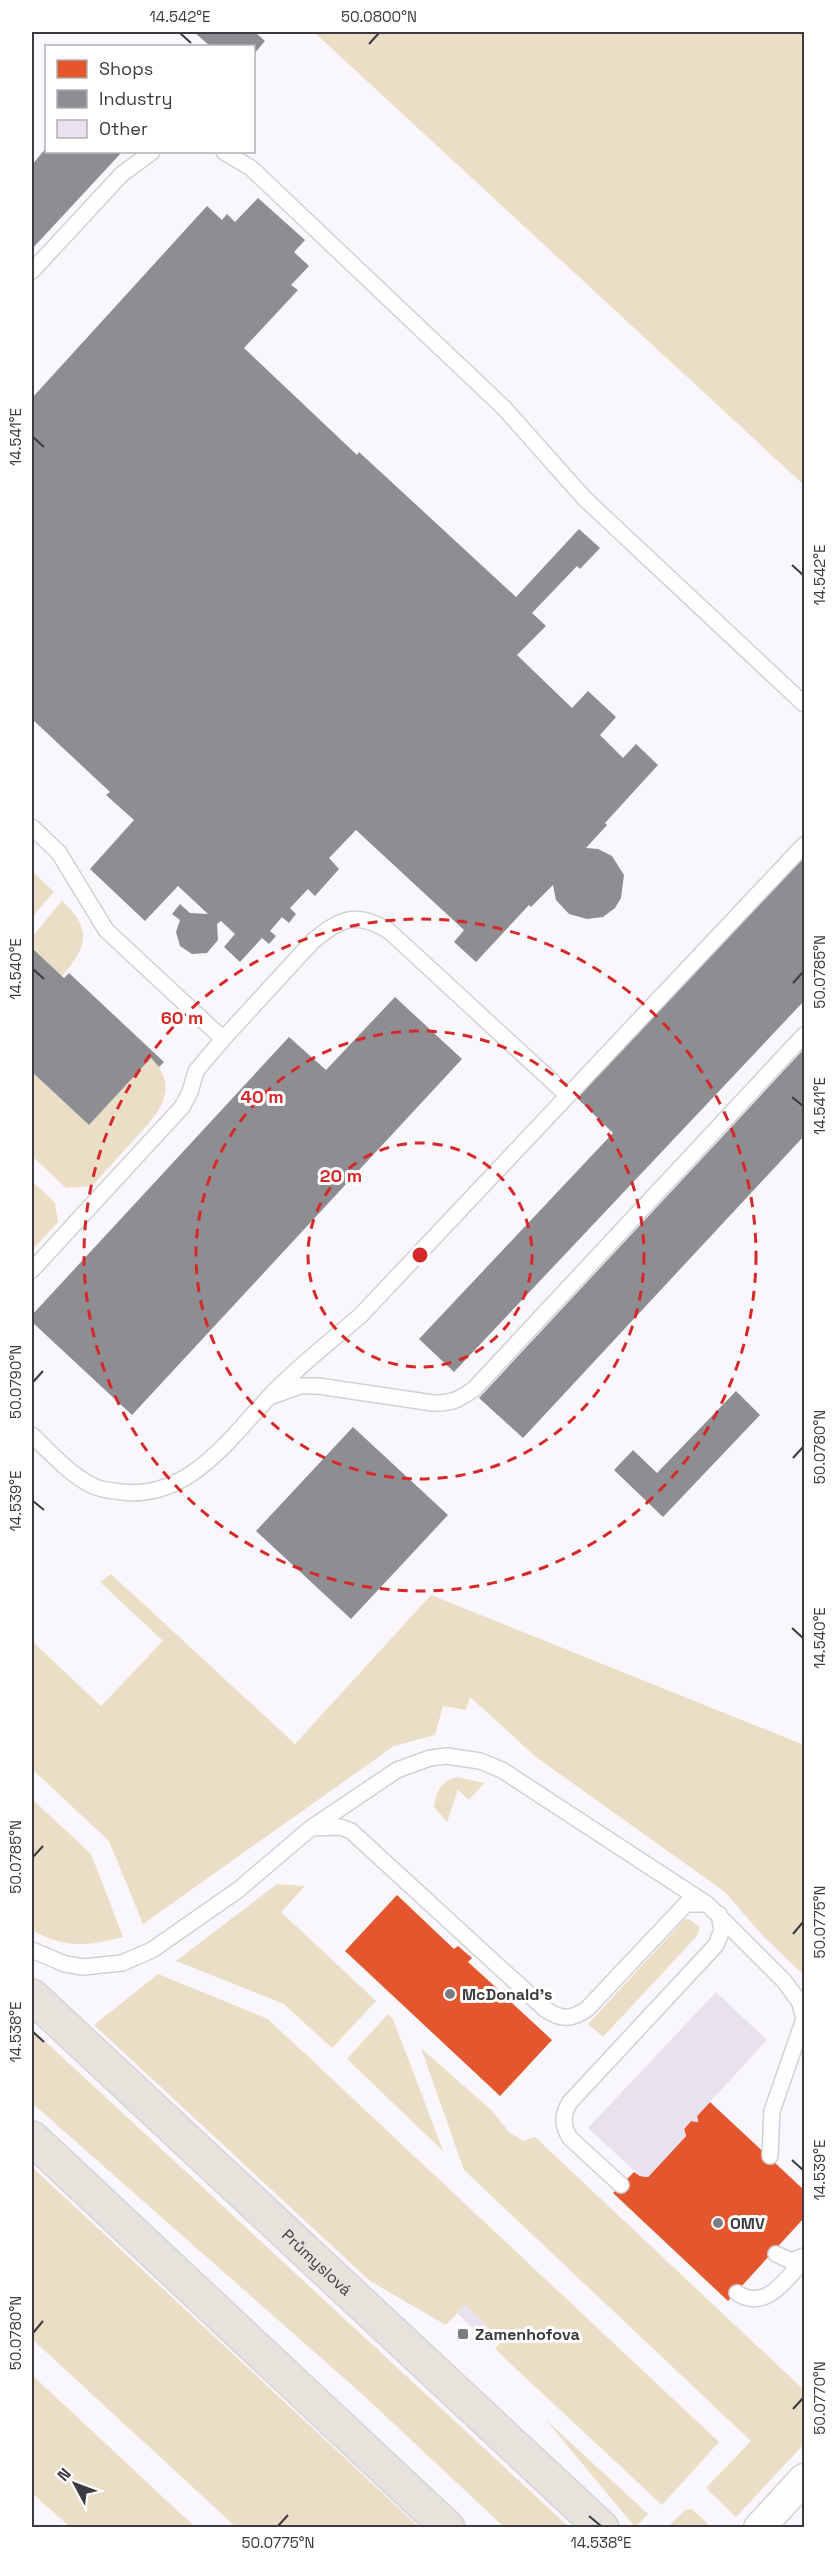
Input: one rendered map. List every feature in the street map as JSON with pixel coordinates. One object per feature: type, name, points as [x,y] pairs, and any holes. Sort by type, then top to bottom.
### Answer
[{"type":"main road","name":"Průmyslová","points":[[32,1996],[602,2528]]},
{"type":"main road","points":[[32,2138],[448,2528]]},
{"type":"street","points":[[759,2528],[804,2479]]},
{"type":"lane","points":[[32,271],[122,174],[151,153]]},
{"type":"lane","points":[[226,153],[251,168],[504,408],[585,499],[804,704]]},
{"type":"lane","points":[[32,827],[59,853],[106,930],[224,1039]]},
{"type":"lane","points":[[32,1435],[76,1476],[93,1486],[133,1493],[154,1491],[196,1472],[210,1460],[286,1378],[361,1315],[804,845]]},
{"type":"lane","points":[[32,1270],[182,1107],[190,1092],[196,1071],[224,1039],[314,941],[330,927],[345,920],[361,919],[375,923],[388,931],[567,1095]]},
{"type":"lane","points":[[267,1399],[300,1386],[318,1386],[433,1403],[446,1404],[460,1400],[482,1380],[804,1035]]},
{"type":"lane","points":[[32,1950],[64,1964],[83,1967],[122,1963],[141,1956],[238,1890],[311,1828],[397,1770],[414,1762],[447,1756],[480,1761],[502,1770],[707,1904],[719,1914],[801,2003],[804,2019],[772,2111],[770,2156]]},
{"type":"lane","points":[[311,1828],[340,1827],[351,1830],[545,2009],[555,2016],[567,2019],[587,2009],[686,1904],[707,1904]]},
{"type":"lane","points":[[621,2185],[570,2138],[565,2130],[565,2111],[716,1945],[722,1930],[719,1914]]},
{"type":"lane","points":[[776,2254],[791,2261],[804,2258]]},
{"type":"lane","points":[[737,2293],[754,2301],[763,2299],[771,2294],[804,2258]]},
{"type":"shaded area","points":[[314,32],[804,32],[804,485]]},
{"type":"shaded area","points":[[32,871],[54,892],[32,917]]},
{"type":"shaded area","points":[[62,901],[79,920],[83,938],[77,956],[62,976],[32,948],[32,937]]},
{"type":"shaded area","points":[[151,1058],[161,1070],[165,1082],[162,1104],[156,1114],[92,1186],[66,1188],[32,1156],[32,1072],[89,1125]]},
{"type":"shaded area","points":[[32,1181],[55,1203],[58,1222],[32,1250]]},
{"type":"shaded area","points":[[111,1574],[295,1744],[431,1595],[804,1745],[804,1975],[763,1936],[725,1892],[536,1757],[470,1697],[466,1710],[443,1706],[435,1735],[394,1746],[143,1924],[109,1841],[32,1769],[32,1641],[101,1706],[163,1641],[100,1582]]},
{"type":"shaded area","points":[[457,1777],[484,1783],[469,1800],[458,1790],[447,1822],[434,1807],[435,1802],[443,1784]]},
{"type":"shaded area","points":[[32,1799],[91,1854],[123,1937],[77,1944],[55,1940],[32,1930]]},
{"type":"shaded area","points":[[277,1884],[305,1886],[281,1912],[376,2001],[332,2048],[284,2004],[176,1961]]},
{"type":"shaded area","points":[[689,1919],[700,1927],[697,1936],[603,2037],[588,2024],[684,1920]]},
{"type":"shaded area","points":[[158,1974],[268,2019],[719,2442],[662,2505],[495,2349],[502,2341],[465,2305],[446,2325],[370,2281],[94,2025]]},
{"type":"shaded area","points":[[388,2014],[393,2019],[443,2151],[347,2059]]},
{"type":"shaded area","points":[[32,2029],[569,2527],[504,2527],[362,2394],[32,2103]]},
{"type":"shaded area","points":[[421,2048],[491,2110],[509,2132],[523,2141],[535,2137],[804,2390],[804,2444],[736,2517],[706,2488],[751,2441],[464,2170]]},
{"type":"shaded area","points":[[32,2167],[419,2527],[236,2527],[32,2339]]},
{"type":"shaded area","points":[[32,2375],[195,2527],[70,2527],[32,2493]]},
{"type":"shaded area","points":[[546,2420],[648,2514],[635,2527]]},
{"type":"shaded area","points":[[692,2509],[711,2527],[668,2527],[685,2510]]},
{"type":"building: Shops","name":"McDonald's","points":[[397,1895],[454,1949],[458,1946],[472,1958],[468,1962],[501,1992],[504,1989],[515,2000],[512,2003],[552,2040],[500,2096],[345,1951]]},
{"type":"building: Shops","points":[[710,2102],[804,2190],[804,2218],[728,2301],[613,2193],[634,2172],[648,2177],[686,2136],[684,2129],[691,2121],[698,2122],[697,2116]]},
{"type":"building: Industry","points":[[194,32],[255,32],[265,41],[255,53],[255,45],[209,45]]},
{"type":"building: Industry","points":[[45,149],[45,153],[121,153],[32,249],[32,165]]},
{"type":"building: Industry","points":[[258,198],[305,240],[294,252],[309,266],[291,285],[298,290],[244,348],[357,455],[359,452],[516,597],[579,529],[600,548],[580,569],[577,566],[532,613],[546,626],[517,655],[572,708],[588,691],[616,717],[600,735],[623,758],[636,744],[658,765],[605,823],[607,825],[586,848],[598,849],[612,856],[624,875],[621,898],[615,908],[603,917],[587,919],[569,914],[556,900],[553,885],[531,907],[529,905],[476,962],[454,942],[464,930],[356,830],[329,858],[339,869],[315,896],[308,889],[290,908],[296,914],[289,923],[282,917],[270,931],[276,936],[269,944],[262,938],[240,962],[224,947],[235,934],[221,921],[217,924],[218,940],[207,953],[192,954],[180,946],[176,932],[180,920],[172,914],[180,904],[190,913],[208,914],[178,886],[145,921],[90,869],[134,820],[106,795],[110,792],[32,719],[32,398],[207,206],[222,220],[227,214],[235,222]]},
{"type":"building: Industry","points":[[804,855],[804,1001],[454,1372],[419,1339],[613,1133],[576,1097]]},
{"type":"building: Industry","points":[[32,948],[64,978],[69,973],[164,1062],[159,1067],[151,1058],[89,1125],[32,1072]]},
{"type":"building: Industry","points":[[395,997],[462,1059],[132,1415],[32,1322],[32,1315],[289,1037],[326,1070]]},
{"type":"building: Industry","points":[[804,1049],[804,1136],[523,1438],[479,1398]]},
{"type":"building: Industry","points":[[736,1391],[760,1415],[663,1517],[614,1470],[633,1450],[657,1473]]},
{"type":"building: Industry","points":[[353,1427],[448,1515],[351,1619],[256,1531]]},
{"type":"building: Other","points":[[716,1992],[767,2040],[697,2116],[698,2122],[691,2121],[684,2129],[686,2136],[648,2177],[640,2176],[588,2128]]},
{"type":"building: Other","points":[[465,2305],[489,2328],[481,2336],[457,2313]]},
{"type":"place","name":"McDonald's","points":[[450,1994]]},
{"type":"place","name":"OMV","points":[[718,2223]]},
{"type":"place","name":"Zamenhofova","points":[[463,2334]]}]
